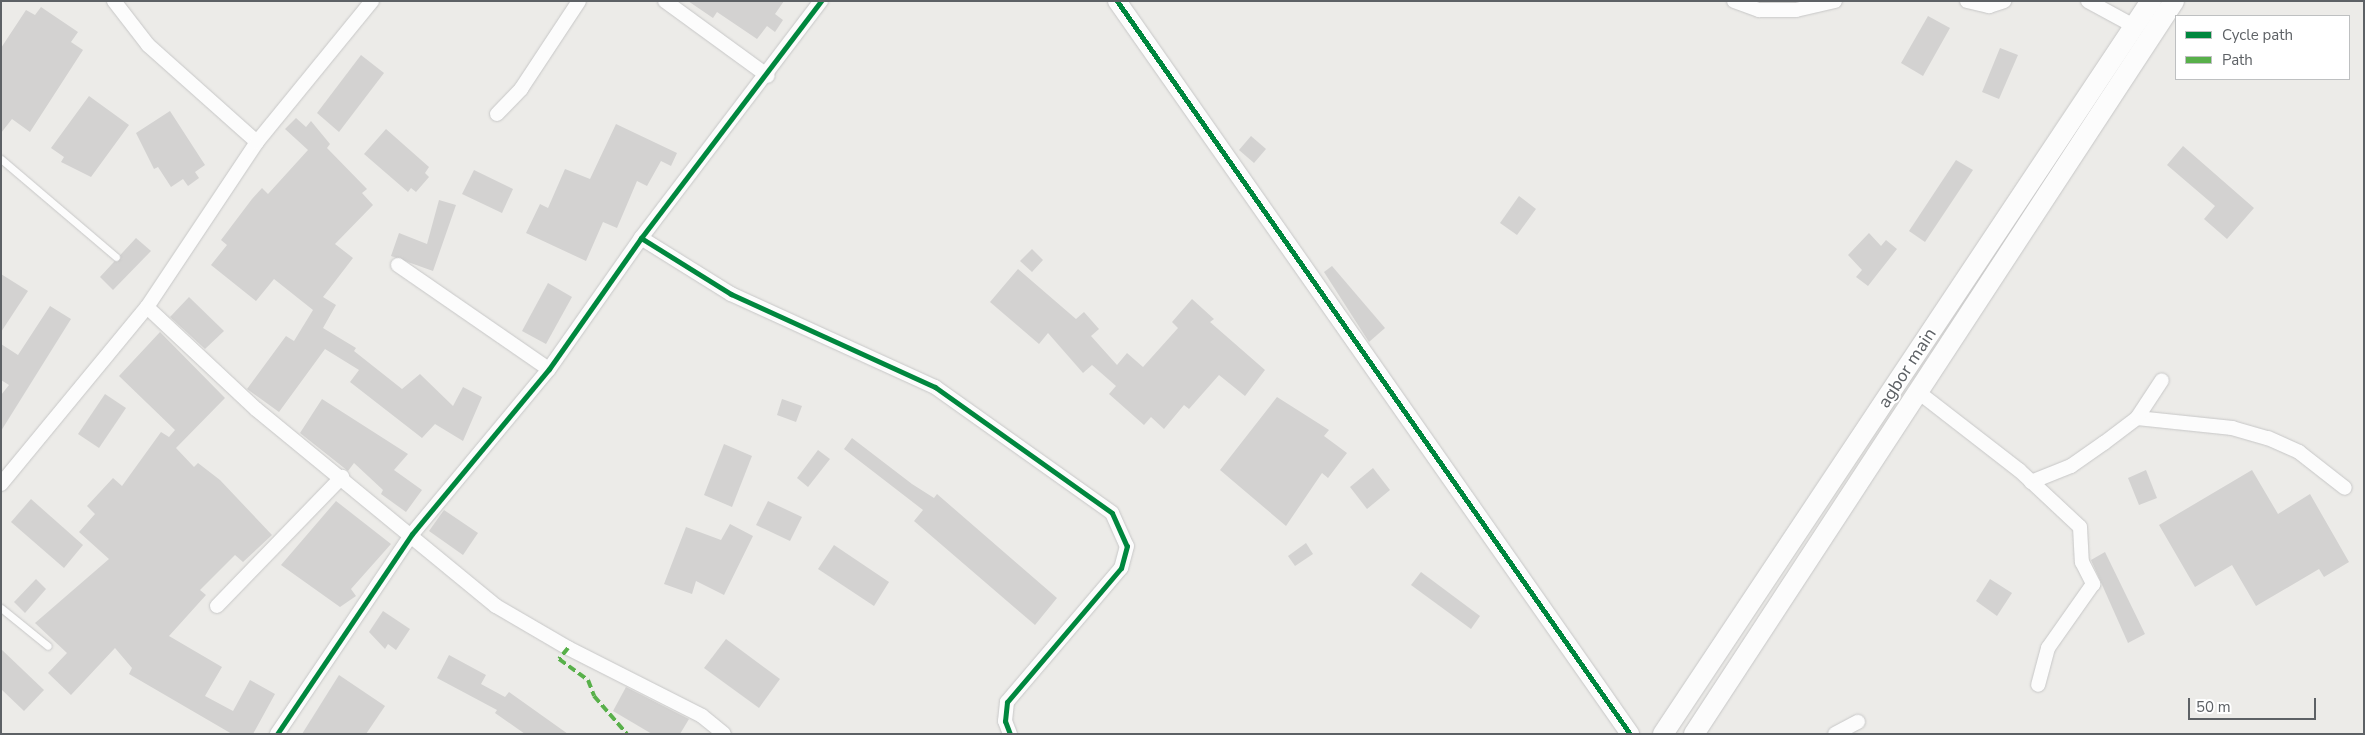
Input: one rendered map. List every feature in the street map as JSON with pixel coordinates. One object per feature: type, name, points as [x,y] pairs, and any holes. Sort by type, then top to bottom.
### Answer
[{"type":"main road","name":"agbor main","points":[[1663,734],[2151,1]]},
{"type":"main road","name":"agbor main","points":[[1694,734],[1798,572],[2174,1]]},
{"type":"main road","points":[[1781,558],[1798,572]]},
{"type":"street","points":[[114,1],[148,45],[257,142]]},
{"type":"street","points":[[1,484],[147,307],[257,142],[372,1]]},
{"type":"street","points":[[497,114],[521,89],[579,1]]},
{"type":"street","points":[[665,1],[768,76]]},
{"type":"street","points":[[277,734],[412,534],[548,369],[641,238],[768,76],[821,1]]},
{"type":"street","points":[[1117,1],[1630,734]]},
{"type":"street","points":[[1734,1],[1759,10],[1796,10],[1835,1]]},
{"type":"street","points":[[1967,1],[1989,6],[2004,1]]},
{"type":"street","points":[[2088,1],[2134,26]]},
{"type":"street","points":[[641,238],[731,294],[935,387],[1112,513],[1127,546],[1121,568],[1007,702],[1005,721],[1010,734]]},
{"type":"street","points":[[398,265],[548,369]]},
{"type":"street","points":[[147,307],[256,409],[412,534],[496,606],[568,648],[702,716],[724,734]]},
{"type":"street","points":[[2030,482],[2071,466],[2136,418],[2162,380]]},
{"type":"street","points":[[1917,391],[2030,482],[2080,527],[2082,562],[2093,584],[2048,648],[2038,685]]},
{"type":"street","points":[[2136,418],[2232,428],[2268,438],[2299,452],[2345,488]]},
{"type":"street","points":[[218,606],[342,477]]},
{"type":"street","points":[[1835,734],[1858,722]]},
{"type":"lane","points":[[1,159],[116,257]]},
{"type":"lane","points":[[1,608],[48,646]]},
{"type":"building","points":[[688,1],[784,1],[775,14],[783,20],[775,32],[767,26],[757,39],[717,12],[713,18]]},
{"type":"building","points":[[41,7],[78,32],[71,42],[83,50],[30,132],[12,119],[1,133],[1,48],[26,10],[35,15]]},
{"type":"building","points":[[1928,16],[1950,28],[1923,76],[1901,63]]},
{"type":"building","points":[[2000,48],[2018,55],[1999,99],[1982,92]]},
{"type":"building","points":[[361,55],[384,73],[339,132],[317,113]]},
{"type":"building","points":[[89,96],[129,125],[91,177],[61,162],[64,157],[51,148]]},
{"type":"building","points":[[170,111],[205,165],[195,172],[199,178],[188,186],[183,179],[171,187],[158,167],[154,169],[136,133]]},
{"type":"building","points":[[296,118],[306,127],[311,121],[330,144],[327,148],[367,189],[362,193],[373,205],[335,244],[353,258],[323,297],[336,305],[323,328],[356,348],[354,351],[402,389],[420,374],[453,406],[463,387],[482,397],[463,441],[435,424],[422,438],[350,382],[359,370],[325,349],[279,412],[247,389],[286,336],[294,341],[313,310],[274,279],[256,301],[211,265],[227,245],[221,240],[252,199],[262,188],[268,194],[308,150],[285,129]]},
{"type":"building","points":[[616,124],[677,153],[671,166],[661,161],[647,186],[637,181],[617,228],[603,222],[586,261],[526,233],[540,204],[548,208],[565,169],[590,179]]},
{"type":"building","points":[[386,129],[429,167],[425,173],[429,177],[416,192],[411,188],[408,192],[364,154]]},
{"type":"building","points":[[1251,136],[1266,149],[1254,163],[1239,150]]},
{"type":"building","points":[[2183,146],[2254,208],[2227,239],[2204,219],[2215,206],[2167,165]]},
{"type":"building","points":[[1956,160],[1973,170],[1925,242],[1909,231]]},
{"type":"building","points":[[474,170],[513,189],[502,213],[462,194]]},
{"type":"building","points":[[1519,196],[1536,209],[1517,235],[1500,223]]},
{"type":"building","points":[[439,200],[456,205],[433,271],[391,256],[399,233],[427,244]]},
{"type":"building","points":[[1869,233],[1881,246],[1886,240],[1897,249],[1868,286],[1856,277],[1862,270],[1848,255]]},
{"type":"building","points":[[136,238],[151,251],[113,290],[100,277]]},
{"type":"building","points":[[1032,249],[1043,260],[1032,272],[1020,261]]},
{"type":"building","points":[[1332,266],[1385,328],[1369,342],[1324,272]]},
{"type":"building","points":[[1018,269],[1076,319],[1084,312],[1099,329],[1091,336],[1117,365],[1127,353],[1143,367],[1178,328],[1172,322],[1192,299],[1214,319],[1210,322],[1265,370],[1245,396],[1219,375],[1189,409],[1184,405],[1164,429],[1151,417],[1144,425],[1109,394],[1116,386],[1092,365],[1083,373],[1048,333],[1039,344],[990,302]]},
{"type":"building","points":[[1,274],[28,291],[1,332]]},
{"type":"building","points":[[548,283],[572,297],[546,344],[522,331]]},
{"type":"building","points":[[189,297],[224,331],[205,349],[170,317]]},
{"type":"building","points":[[50,306],[71,319],[1,431],[1,395],[9,385],[1,380],[1,344],[18,355]]},
{"type":"building","points":[[160,332],[225,398],[176,448],[194,467],[198,463],[220,480],[272,535],[243,562],[235,555],[200,590],[206,595],[169,636],[222,667],[205,696],[233,711],[250,680],[275,694],[253,734],[232,734],[129,674],[132,668],[115,648],[71,695],[48,673],[67,653],[35,623],[109,559],[79,532],[95,514],[87,506],[113,478],[122,486],[161,432],[169,437],[175,430],[119,376]]},
{"type":"building","points":[[105,394],[126,408],[99,448],[78,434]]},
{"type":"building","points":[[1277,397],[1329,430],[1324,436],[1347,453],[1328,478],[1322,473],[1286,526],[1220,470]]},
{"type":"building","points":[[322,399],[408,454],[394,470],[422,490],[406,512],[381,494],[383,490],[354,463],[348,471],[300,433]]},
{"type":"building","points":[[782,399],[802,406],[796,422],[777,415]]},
{"type":"building","points":[[852,438],[912,484],[934,498],[937,494],[1057,598],[1035,625],[914,521],[923,510],[844,449]]},
{"type":"building","points":[[724,444],[752,456],[732,507],[704,495]]},
{"type":"building","points":[[818,450],[830,459],[808,487],[797,478]]},
{"type":"building","points":[[1373,468],[1390,490],[1367,509],[1350,487]]},
{"type":"building","points":[[2146,470],[2157,498],[2139,505],[2128,478]]},
{"type":"building","points":[[2252,470],[2278,514],[2310,494],[2349,562],[2324,577],[2319,569],[2256,606],[2232,565],[2195,587],[2159,525]]},
{"type":"building","points":[[31,499],[83,545],[64,568],[11,522]]},
{"type":"building","points":[[336,501],[391,544],[351,589],[356,596],[340,607],[281,565]]},
{"type":"building","points":[[768,501],[802,517],[790,541],[756,525]]},
{"type":"building","points":[[444,510],[478,533],[463,555],[429,531]]},
{"type":"building","points":[[730,524],[753,536],[724,595],[696,581],[692,594],[664,584],[686,527],[721,540]]},
{"type":"building","points":[[1306,543],[1313,554],[1295,566],[1288,556]]},
{"type":"building","points":[[834,545],[889,582],[874,606],[818,569]]},
{"type":"building","points":[[2105,552],[2145,634],[2128,643],[2091,560]]},
{"type":"building","points":[[1421,572],[1480,616],[1471,629],[1411,585]]},
{"type":"building","points":[[36,579],[46,589],[25,613],[14,602]]},
{"type":"building","points":[[1990,579],[2012,593],[1997,616],[1976,601]]},
{"type":"building","points":[[383,611],[410,629],[396,650],[388,644],[385,649],[369,632]]},
{"type":"building","points":[[726,639],[780,679],[759,708],[704,668]]},
{"type":"building","points":[[1,649],[44,690],[24,711],[1,689]]},
{"type":"building","points":[[449,655],[486,675],[481,684],[505,697],[509,692],[568,734],[525,734],[495,713],[497,710],[437,678]]},
{"type":"building","points":[[339,675],[385,706],[366,734],[302,734]]},
{"type":"building","points":[[626,687],[689,719],[680,734],[652,734],[613,711]]},
{"type":"marked path","points":[[568,648],[559,659],[588,680],[594,696],[627,734]]},
{"type":"cycle path","points":[[277,734],[412,534],[549,369],[641,238],[821,1]]},
{"type":"cycle path","points":[[1117,1],[1630,734]]},
{"type":"cycle path","points":[[641,238],[731,294],[935,387],[1112,513],[1127,546],[1121,568],[1007,702],[1005,721],[1010,734]]}]
